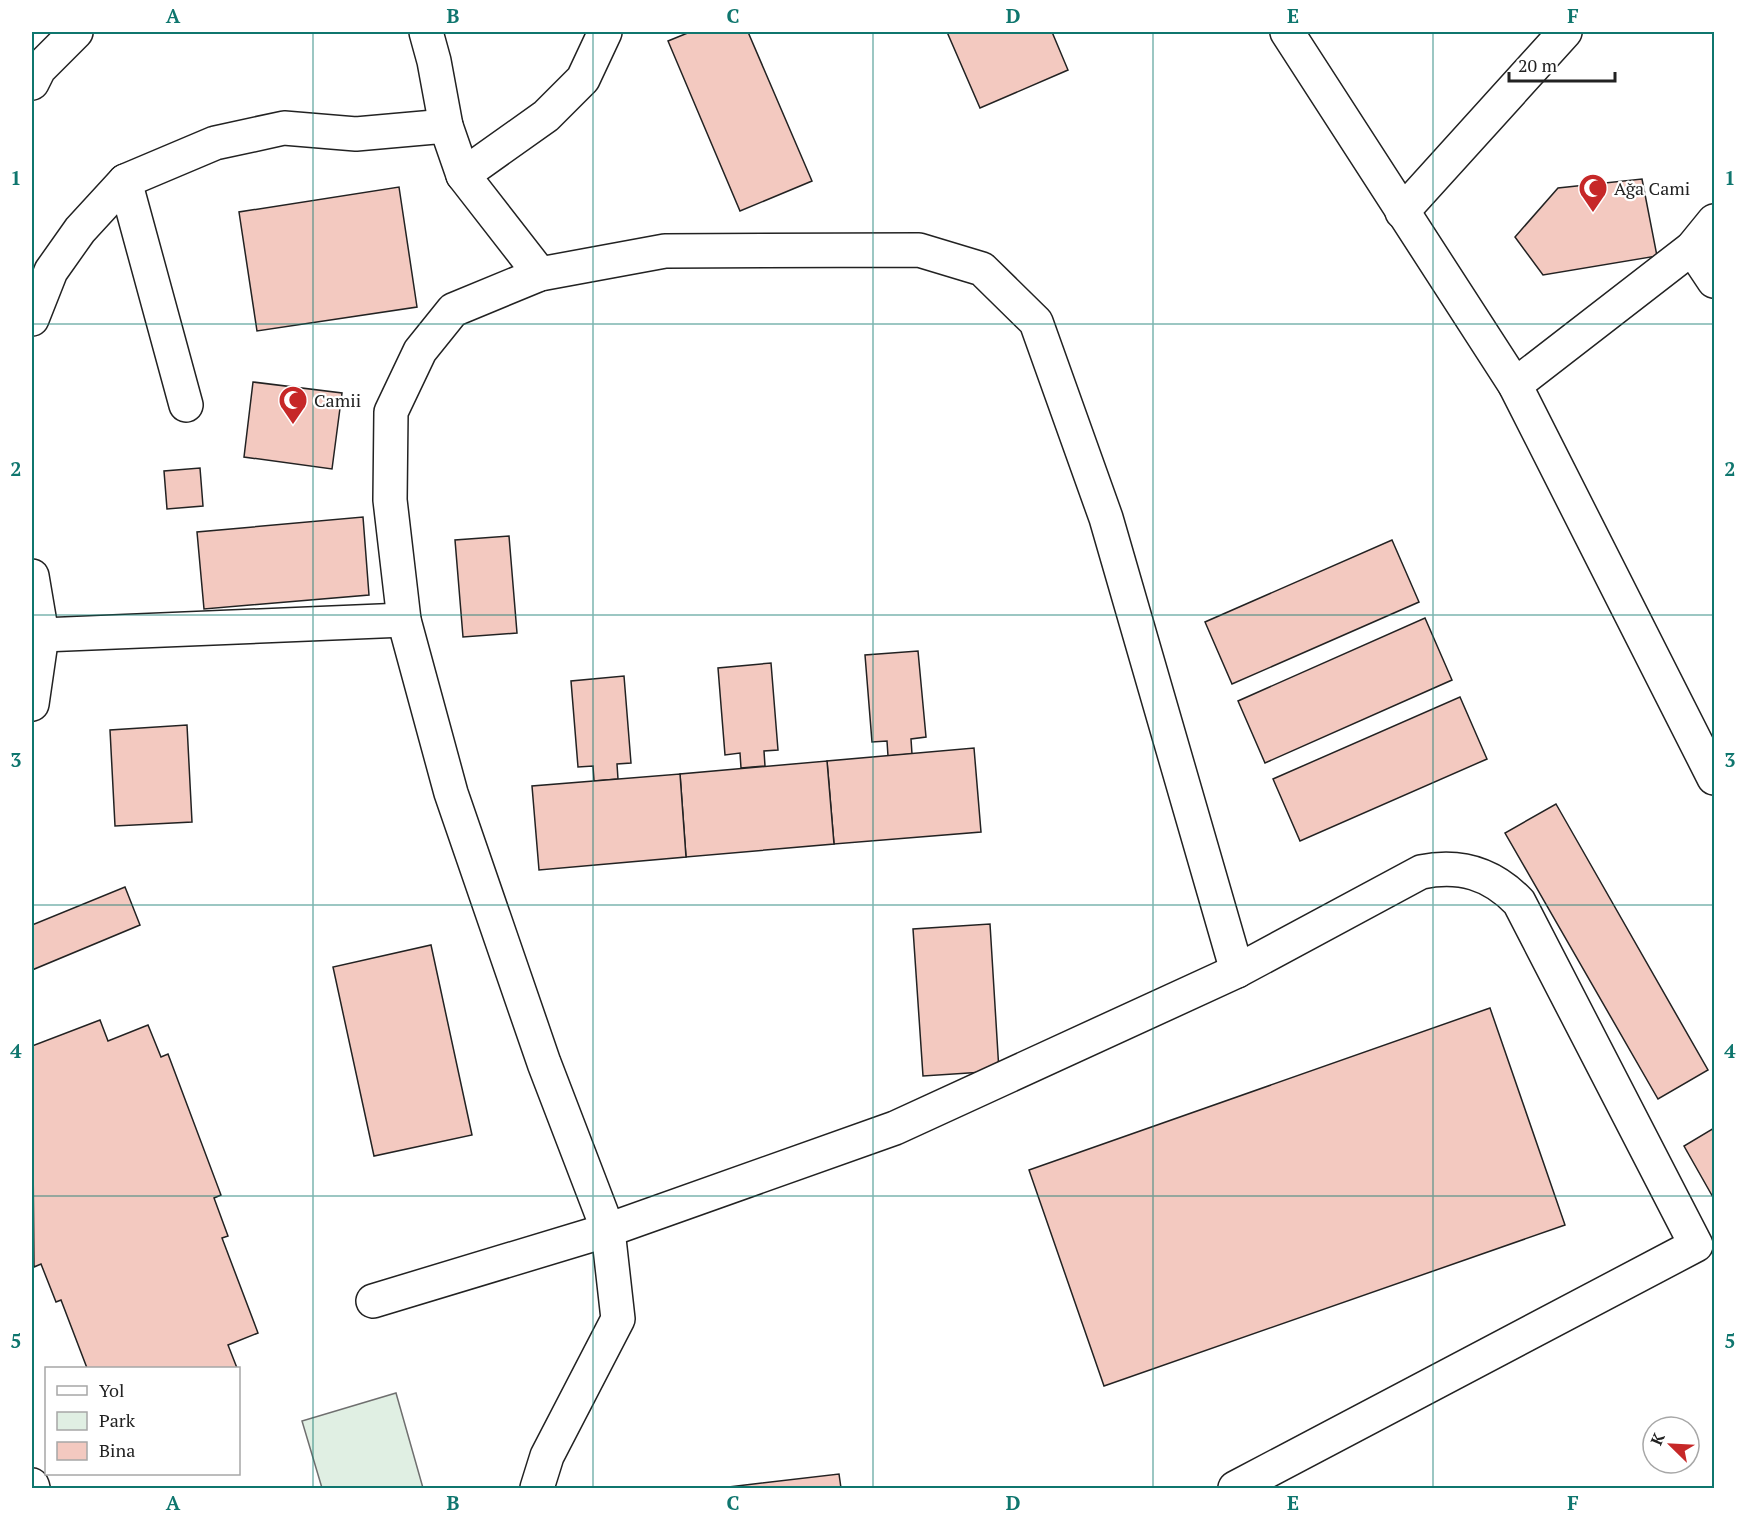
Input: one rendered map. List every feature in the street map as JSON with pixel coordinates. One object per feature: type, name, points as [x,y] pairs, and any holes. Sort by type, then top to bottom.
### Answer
[{"type":"street","points":[[34,72],[76,32]]},
{"type":"street","points":[[426,32],[446,126],[463,175],[540,274]]},
{"type":"street","points":[[463,175],[546,117],[583,79],[605,32]]},
{"type":"street","points":[[1287,32],[1515,385],[1714,778]]},
{"type":"street","points":[[1402,212],[1565,32]]},
{"type":"street","points":[[32,319],[51,271],[80,230],[125,181],[215,143],[284,128],[356,134],[446,126]]},
{"type":"street","points":[[125,181],[186,405]]},
{"type":"street","points":[[1515,385],[1692,248],[1714,221]]},
{"type":"street","points":[[1692,248],[1714,281]]},
{"type":"street","points":[[537,1488],[547,1456],[618,1319],[608,1230],[544,1063],[451,793],[404,620],[390,500],[391,412],[420,351],[453,310],[540,274],[664,250],[919,250],[982,269],[1036,322],[1106,518],[1237,972]]},
{"type":"street","points":[[32,576],[42,634],[32,704]]},
{"type":"street","points":[[42,634],[404,620]]},
{"type":"street","points":[[373,1301],[608,1230],[895,1128],[1237,972],[1421,872],[1455,868],[1490,878],[1506,888],[1519,902],[1696,1245],[1235,1488]]},
{"type":"green space","points":[[396,1393],[423,1488],[322,1488],[302,1421]]},
{"type":"building","points":[[690,32],[748,32],[812,181],[740,211],[668,41]]},
{"type":"building","points":[[947,32],[1052,32],[1068,70],[980,108]]},
{"type":"building","name":"Ağa Cami","points":[[1642,179],[1657,256],[1543,275],[1515,237],[1558,188]]},
{"type":"building","points":[[399,187],[417,307],[257,331],[239,212]]},
{"type":"building","name":"Camii","points":[[253,382],[342,393],[332,469],[244,457]]},
{"type":"building","points":[[200,468],[203,506],[167,509],[164,471]]},
{"type":"building","points":[[363,517],[369,595],[204,609],[197,532]]},
{"type":"building","points":[[509,536],[517,633],[463,637],[455,540]]},
{"type":"building","points":[[1392,540],[1419,602],[1232,684],[1205,622]]},
{"type":"building","points":[[1425,618],[1452,680],[1265,763],[1238,701]]},
{"type":"building","points":[[918,651],[926,737],[911,739],[912,754],[888,756],[887,741],[872,742],[865,655]]},
{"type":"building","points":[[771,663],[778,750],[764,751],[765,766],[741,768],[740,753],[725,755],[718,668]]},
{"type":"building","points":[[624,676],[631,763],[617,764],[618,779],[594,781],[593,766],[578,767],[571,681]]},
{"type":"building","points":[[1460,697],[1487,759],[1300,841],[1273,779]]},
{"type":"building","points":[[187,725],[192,822],[115,826],[110,730]]},
{"type":"building","points":[[974,748],[981,832],[834,844],[827,761]]},
{"type":"building","points":[[827,761],[834,844],[686,857],[680,774]]},
{"type":"building","points":[[680,774],[686,857],[539,870],[532,786]]},
{"type":"building","points":[[1556,804],[1708,1070],[1658,1099],[1505,833]]},
{"type":"building","points":[[125,887],[140,925],[32,970],[32,925]]},
{"type":"building","points":[[990,924],[999,1071],[923,1076],[913,929]]},
{"type":"building","points":[[431,945],[472,1135],[374,1156],[333,967]]},
{"type":"building","points":[[1490,1008],[1565,1225],[1104,1386],[1029,1170]]},
{"type":"building","points":[[100,1020],[108,1041],[148,1025],[161,1057],[168,1054],[221,1195],[214,1198],[228,1236],[222,1238],[258,1333],[228,1345],[237,1367],[87,1367],[61,1300],[56,1302],[41,1264],[34,1267],[32,1046]]},
{"type":"building","points":[[1714,1128],[1714,1199],[1684,1146]]},
{"type":"building","points":[[839,1474],[841,1488],[720,1488]]},
{"type":"place","name":"Ağa Cami","points":[[1593,214]]},
{"type":"place","name":"Camii","points":[[293,426]]}]
